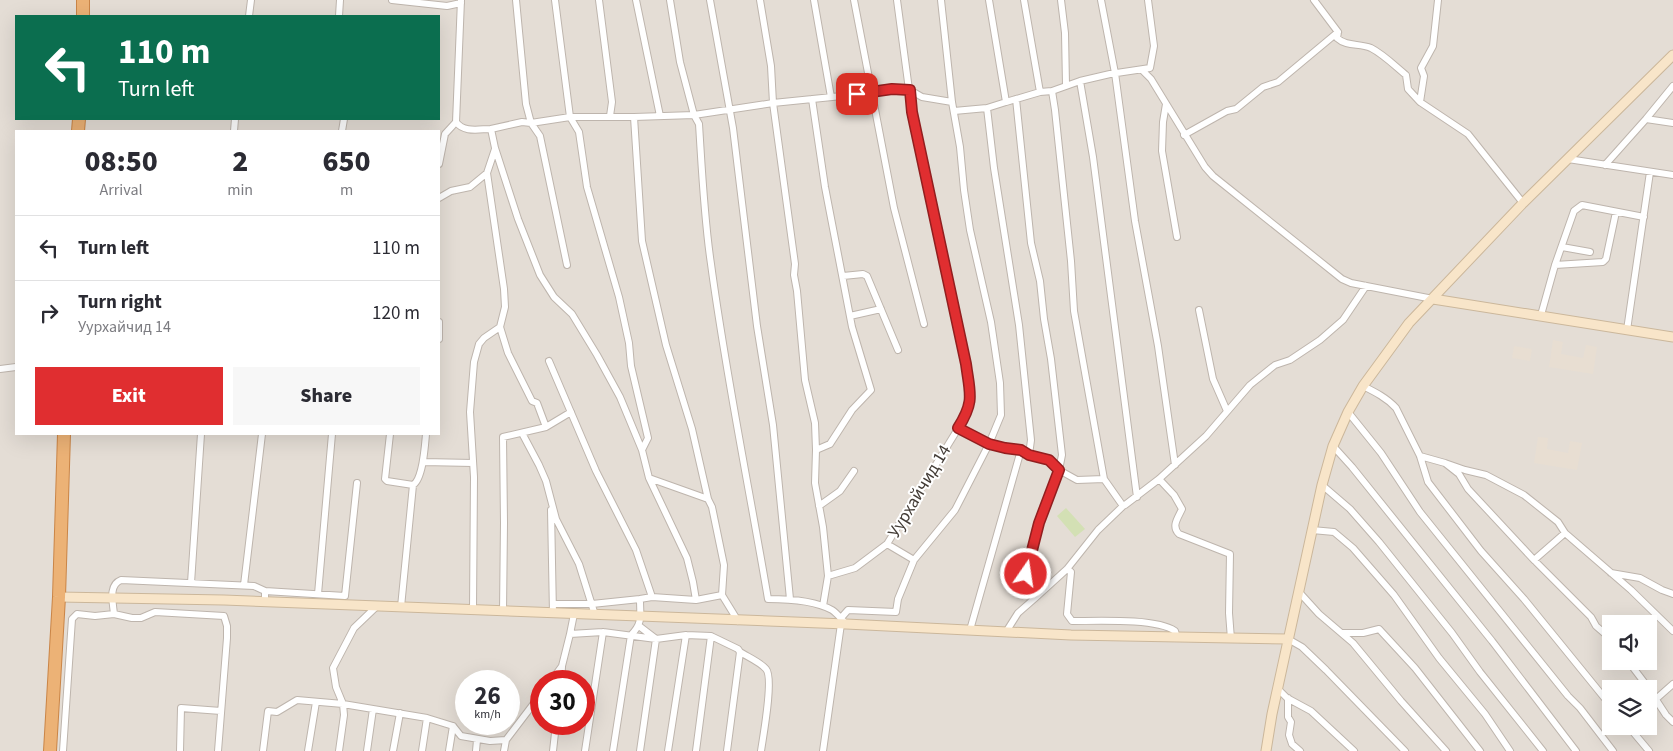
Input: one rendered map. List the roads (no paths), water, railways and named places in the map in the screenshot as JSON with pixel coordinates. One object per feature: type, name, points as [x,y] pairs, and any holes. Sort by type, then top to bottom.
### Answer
[{"type":"highway","points":[[83,15],[84,0]]},
{"type":"highway","points":[[50,751],[59,711],[57,629],[64,435]]},
{"type":"main road","points":[[1266,751],[1322,484],[1333,446],[1348,412],[1363,386],[1409,323],[1523,203],[1673,54]]},
{"type":"main road","points":[[1433,299],[1673,337]]},
{"type":"main road","points":[[58,597],[265,602],[574,614],[596,615],[640,622],[843,622],[1006,632],[1176,638],[1288,639]]},
{"type":"street","points":[[249,15],[251,0]]},
{"type":"street","points":[[339,15],[340,0]]},
{"type":"street","points":[[392,0],[446,6],[461,1],[456,122],[445,134],[440,159]]},
{"type":"street","points":[[516,0],[526,104],[531,123],[540,136],[568,265]]},
{"type":"street","points":[[555,0],[570,117],[579,132],[587,187],[630,342],[631,366],[648,438],[642,450]]},
{"type":"street","points":[[599,0],[612,102],[610,116]]},
{"type":"street","points":[[636,0],[660,116]]},
{"type":"street","points":[[670,0],[680,62],[694,115],[699,124],[708,242],[723,349],[747,473],[768,599],[790,599],[823,606],[834,611],[843,622]]},
{"type":"street","points":[[710,0],[732,128],[757,326],[773,425],[790,599]]},
{"type":"street","points":[[760,0],[771,66],[773,102],[795,264],[794,274],[805,380],[815,423],[814,483],[819,506],[828,576],[823,606]]},
{"type":"street","points":[[814,0],[831,97]]},
{"type":"street","points":[[854,0],[901,239],[924,324]]},
{"type":"street","name":"Уурхайчид 14","points":[[887,544],[967,414],[971,399],[966,364],[912,112],[897,0]]},
{"type":"street","points":[[823,751],[843,622],[848,610],[896,612],[898,599],[914,560],[955,510],[989,444],[1001,415],[1000,383],[991,322],[970,230],[964,190],[941,0]]},
{"type":"street","points":[[989,0],[1006,102]]},
{"type":"street","points":[[1024,0],[1040,92]]},
{"type":"street","points":[[1061,0],[1065,33],[1066,85]]},
{"type":"street","points":[[1101,0],[1115,74],[1135,221],[1158,346],[1175,465]]},
{"type":"street","points":[[954,111],[987,108],[1080,81],[1150,68],[1154,46],[1148,0]]},
{"type":"street","points":[[1314,0],[1338,32],[1338,38],[1342,42],[1351,45],[1362,45],[1372,49],[1406,75],[1408,89],[1420,102],[1468,134],[1523,203]]},
{"type":"street","points":[[1420,102],[1424,76],[1421,68],[1433,46],[1436,35],[1438,0]]},
{"type":"street","points":[[1184,134],[1227,111],[1236,109],[1263,87],[1278,82],[1338,32]]},
{"type":"street","points":[[1142,70],[1151,79],[1205,167],[1213,176],[1342,280],[1433,299]]},
{"type":"street","points":[[1080,81],[1093,157],[1137,496]]},
{"type":"street","points":[[1605,165],[1673,86]]},
{"type":"street","points":[[456,122],[467,130],[491,129],[522,122],[531,123],[570,117],[694,115],[773,102],[892,89],[910,90],[922,97],[952,102]]},
{"type":"street","points":[[1052,90],[1056,110],[1074,311],[1104,480],[1123,506]]},
{"type":"street","points":[[812,99],[850,316],[871,390],[852,410],[830,444],[816,450]]},
{"type":"street","points":[[1016,99],[1031,243],[1040,281],[1044,320],[1052,359],[1062,455],[1059,470],[1039,523],[1026,574],[1034,599]]},
{"type":"street","points":[[1166,104],[1162,151],[1177,238]]},
{"type":"street","points":[[987,108],[994,168],[1019,325],[1031,440],[1029,455]]},
{"type":"street","points":[[634,117],[634,142],[642,241],[666,345],[692,430],[708,499],[712,507],[724,565],[722,595],[738,621]]},
{"type":"street","points":[[1646,119],[1673,124]]},
{"type":"street","points":[[491,129],[495,148],[518,219],[540,274],[554,297],[572,314],[598,355],[620,397],[642,450],[649,478],[687,558],[694,582],[696,600]]},
{"type":"street","points":[[473,610],[474,463],[470,412],[474,362],[479,344],[484,338],[500,327],[504,316],[504,289],[487,173],[495,148]]},
{"type":"street","points":[[1568,159],[1673,176]]},
{"type":"street","points":[[1627,330],[1650,172]]},
{"type":"street","points":[[440,197],[451,191],[470,187],[487,173]]},
{"type":"street","points":[[1541,316],[1555,265],[1574,211],[1578,207],[1582,206],[1644,217]]},
{"type":"street","points":[[1555,265],[1599,263],[1606,259],[1616,212]]},
{"type":"street","points":[[1562,247],[1590,252]]},
{"type":"street","points":[[843,276],[863,274],[866,276],[898,350]]},
{"type":"street","points":[[1006,632],[1018,613],[1067,569],[1098,530],[1123,506],[1159,479],[1206,436],[1250,385],[1275,366],[1290,360],[1320,340],[1343,320],[1366,286]]},
{"type":"street","points":[[850,316],[881,309]]},
{"type":"street","points":[[1199,310],[1213,379],[1227,411]]},
{"type":"street","points":[[500,327],[508,353],[532,401],[537,403],[546,427]]},
{"type":"street","points":[[549,361],[596,471],[636,550],[652,597]]},
{"type":"street","points":[[0,369],[15,367]]},
{"type":"street","points":[[1363,386],[1376,392],[1396,408],[1420,456],[1428,482],[1481,551],[1524,599],[1602,695]]},
{"type":"street","points":[[503,612],[503,437],[546,427],[571,412]]},
{"type":"street","points":[[1348,412],[1381,453],[1420,512],[1613,751]]},
{"type":"street","points":[[958,428],[989,444],[1021,450],[1029,455],[1049,460],[1059,470],[1077,480],[1104,480]]},
{"type":"street","points":[[522,432],[539,465],[551,498],[556,519],[579,564],[596,615]]},
{"type":"street","points":[[191,583],[201,435]]},
{"type":"street","points":[[244,585],[262,435]]},
{"type":"street","points":[[318,594],[332,435]]},
{"type":"street","points":[[390,435],[385,479],[387,481],[413,485]]},
{"type":"street","points":[[401,607],[413,485],[418,480],[426,435]]},
{"type":"street","points":[[1333,446],[1492,641],[1576,751]]},
{"type":"street","points":[[970,630],[1021,450]]},
{"type":"street","points":[[1420,456],[1486,475],[1524,495],[1558,522],[1565,533],[1631,590],[1673,631]]},
{"type":"street","points":[[422,462],[474,463]]},
{"type":"street","points":[[1445,463],[1459,474],[1468,489],[1534,560],[1591,617],[1596,626],[1602,631]]},
{"type":"street","points":[[819,506],[840,491],[854,471]]},
{"type":"street","points":[[649,478],[708,499]]},
{"type":"street","points":[[1159,479],[1174,495],[1182,509],[1175,524],[1175,530],[1179,534],[1230,554],[1229,613],[1231,639]]},
{"type":"street","points":[[114,614],[113,587],[117,581],[121,580],[244,585],[254,586],[265,591],[345,596],[356,483]]},
{"type":"street","points":[[1322,484],[1350,509],[1378,542],[1452,633],[1480,672],[1543,751]]},
{"type":"street","points":[[551,498],[553,614]]},
{"type":"street","points":[[1312,530],[1334,532],[1353,548],[1394,595],[1439,658],[1485,714],[1510,751]]},
{"type":"street","points":[[1534,560],[1565,533]]},
{"type":"street","points":[[828,576],[856,568],[887,544],[914,560]]},
{"type":"street","points":[[1067,569],[1070,572],[1067,614],[1072,621],[1152,623],[1170,627],[1175,631],[1176,638]]},
{"type":"street","points":[[1611,573],[1640,578],[1673,594]]},
{"type":"street","points":[[265,591],[265,602]]},
{"type":"street","points":[[1299,592],[1319,614],[1353,643],[1446,751]]},
{"type":"street","points":[[553,604],[592,604],[652,597],[696,600],[722,595]]},
{"type":"street","points":[[613,751],[630,635],[640,622],[640,599]]},
{"type":"street","points":[[339,751],[344,715],[343,704],[336,687],[333,668],[354,628],[377,606]]},
{"type":"street","points":[[63,751],[59,711],[72,619],[77,614],[95,616],[114,614],[141,618],[155,612],[224,616],[227,626],[227,638],[218,751]]},
{"type":"street","points":[[562,670],[574,614]]},
{"type":"street","points":[[640,622],[656,639]]},
{"type":"street","points":[[57,629],[70,634]]},
{"type":"street","points":[[1342,633],[1363,633],[1379,629],[1414,668],[1480,751]]},
{"type":"street","points":[[570,634],[603,632],[656,639],[686,635],[711,636],[738,649],[766,668],[769,674],[761,751]]},
{"type":"street","points":[[585,751],[603,632]]},
{"type":"street","points":[[668,751],[686,635]]},
{"type":"street","points":[[696,751],[711,636]]},
{"type":"street","points":[[640,751],[656,639]]},
{"type":"street","points":[[1288,639],[1302,648],[1326,670],[1405,751]]},
{"type":"street","points":[[727,751],[740,652]]},
{"type":"street","points":[[559,670],[562,666]]},
{"type":"street","points":[[1657,698],[1673,684]]},
{"type":"street","points":[[1278,689],[1288,698],[1311,711],[1354,751]]},
{"type":"street","points":[[1287,751],[1290,739],[1288,698]]},
{"type":"street","points":[[263,751],[268,711],[277,712],[297,700],[343,704],[427,718],[453,726],[461,736],[477,740],[506,740]]},
{"type":"street","points":[[1657,701],[1673,722]]},
{"type":"street","points":[[308,751],[316,702]]},
{"type":"street","points":[[180,751],[181,708],[221,712]]},
{"type":"street","points":[[504,751],[506,740],[530,708]]},
{"type":"street","points":[[367,751],[373,709]]},
{"type":"street","points":[[393,751],[400,713]]},
{"type":"street","points":[[422,751],[427,718]]},
{"type":"street","points":[[448,751],[453,726]]},
{"type":"street","points":[[553,751],[555,735]]},
{"type":"street","points":[[1636,735],[1649,751]]},
{"type":"street","points":[[1290,739],[1292,744],[1300,751]]},
{"type":"street","points":[[476,751],[477,740]]}]
